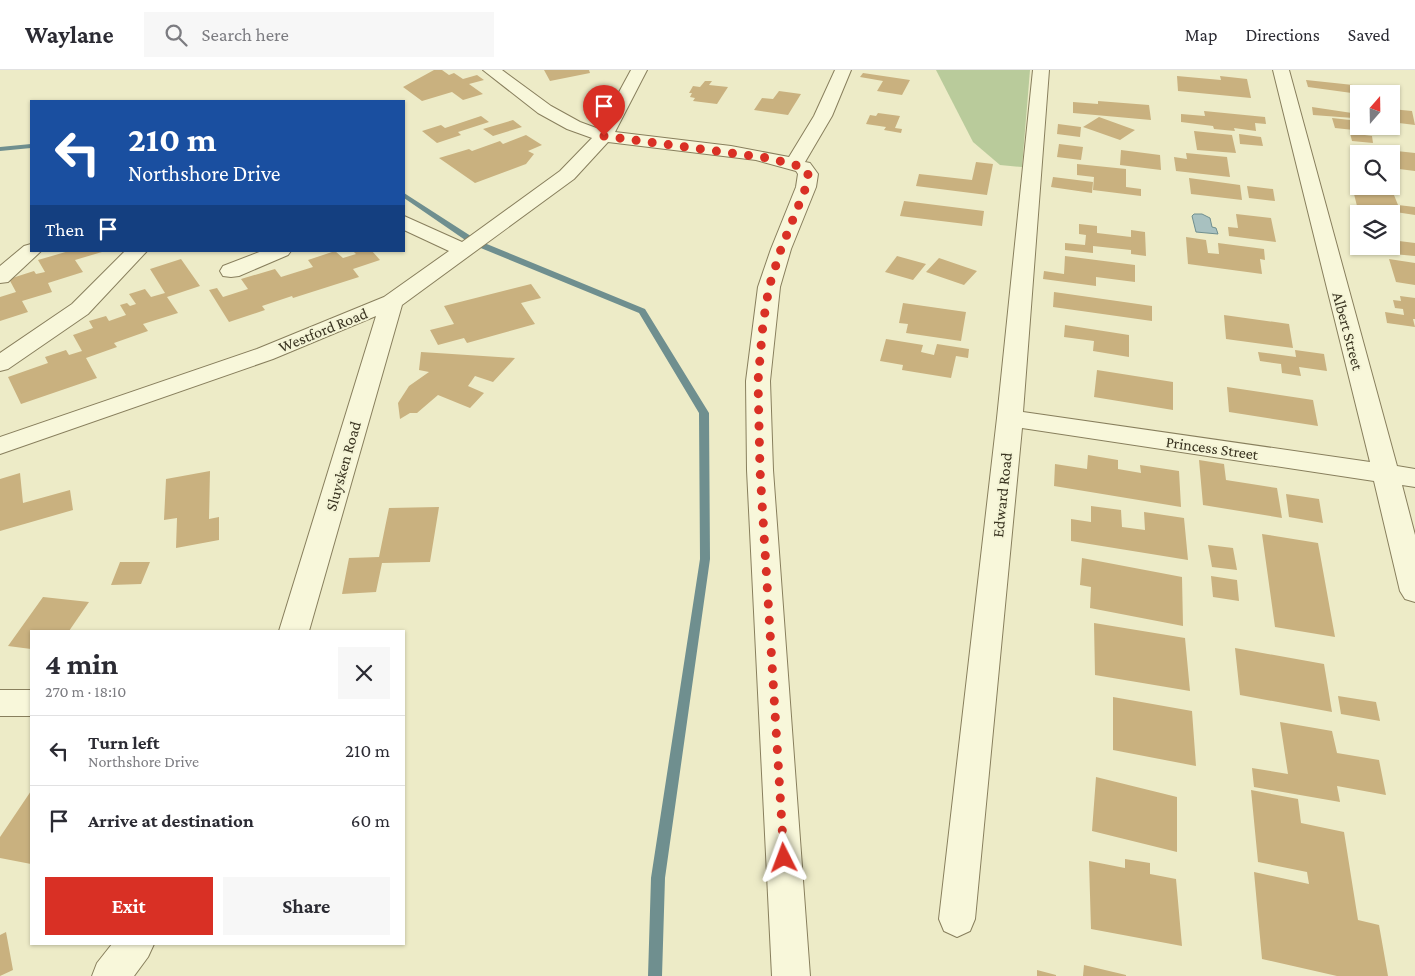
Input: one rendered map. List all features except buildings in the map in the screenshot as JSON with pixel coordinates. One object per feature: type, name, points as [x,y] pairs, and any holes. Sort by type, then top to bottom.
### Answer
[{"type":"street","points":[[491,70],[566,123],[604,136],[768,158],[803,167],[808,174],[806,187],[781,249],[769,287],[763,324],[758,381],[760,470],[790,976]]},
{"type":"street","name":"Westford Road","points":[[0,446],[265,354],[392,302],[567,175],[604,136],[639,70]]},
{"type":"street","points":[[794,164],[823,116],[843,70]]},
{"type":"street","name":"Edward Road","points":[[957,919],[1010,418],[1041,70]]},
{"type":"street","name":"Albert Street","points":[[1281,70],[1328,261],[1387,474],[1415,591]]},
{"type":"street","points":[[405,222],[463,250]]},
{"type":"street","points":[[0,278],[30,251]]},
{"type":"street","points":[[0,364],[80,309],[136,252]]},
{"type":"street","points":[[232,271],[279,252]]},
{"type":"street","name":"Sluysken Road","points":[[294,630],[392,302]]},
{"type":"street","name":"Princess Street","points":[[1010,418],[1415,478]]},
{"type":"street","points":[[0,704],[30,703]]},
{"type":"street","points":[[111,976],[134,945]]},
{"type":"green space","points":[[936,70],[1030,70],[1022,167],[1000,165],[973,142]]},
{"type":"water","points":[[1194,214],[1202,214],[1210,218],[1212,227],[1216,228],[1218,234],[1196,232],[1192,216]]},
{"type":"waterway","points":[[0,149],[30,146]]},
{"type":"waterway","points":[[405,196],[474,242],[642,311],[704,413],[705,559],[658,878],[655,976]]},
{"type":"route","points":[[604,136],[768,158],[803,167],[808,174],[806,187],[781,249],[769,287],[763,324],[758,381],[760,470],[784,858]]}]
